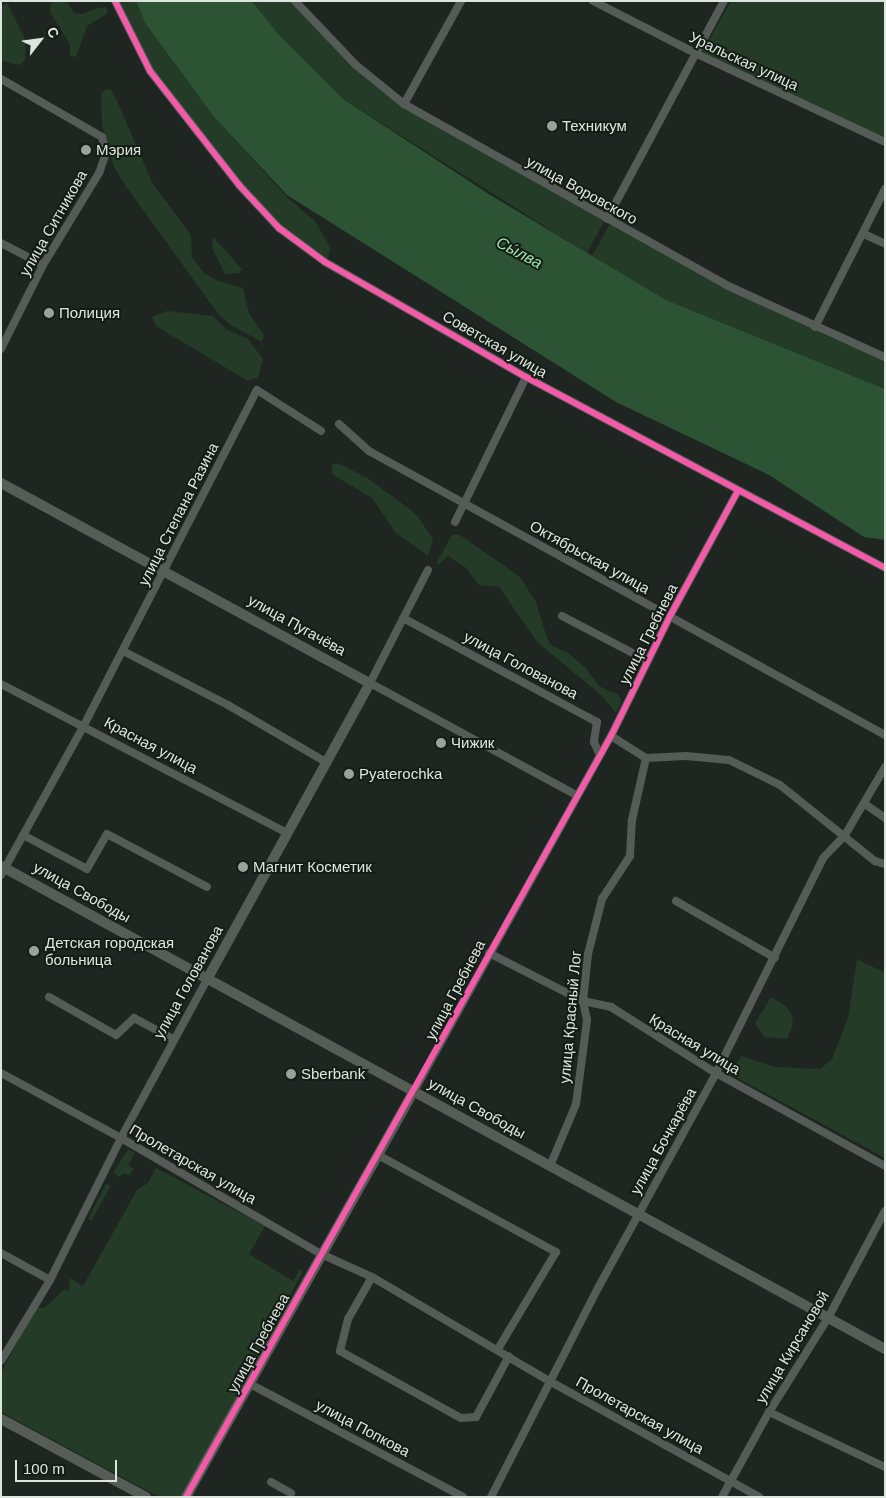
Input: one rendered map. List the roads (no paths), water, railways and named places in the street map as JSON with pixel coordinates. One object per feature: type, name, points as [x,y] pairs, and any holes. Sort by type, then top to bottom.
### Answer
[{"type":"street","name":"Советская улица","points":[[115,1],[150,71],[239,185],[279,228],[325,262],[526,377],[885,568]]},
{"type":"street","name":"улица Воровского","points":[[295,1],[356,65],[404,104],[726,286],[885,357]]},
{"type":"street","points":[[404,104],[460,1]]},
{"type":"street","name":"Уральская улица","points":[[593,1],[697,54],[885,142]]},
{"type":"street","points":[[607,220],[724,1]]},
{"type":"street","name":"улица Ситникова","points":[[1,79],[102,137],[106,153],[98,173],[43,265],[1,349]]},
{"type":"street","points":[[815,327],[864,234],[885,189]]},
{"type":"street","points":[[864,234],[885,244]]},
{"type":"street","points":[[1,243],[43,265]]},
{"type":"street","points":[[455,522],[526,377]]},
{"type":"street","name":"улица Степана Разина","points":[[2,869],[84,725],[257,390],[321,431]]},
{"type":"street","name":"Октябрьская улица","points":[[339,424],[369,451],[885,735]]},
{"type":"street","name":"улица Пугачёва","points":[[1,483],[165,570],[576,795]]},
{"type":"street","name":"улица Гребнева","points":[[186,1497],[378,1156],[599,753],[611,736],[670,616],[738,491]]},
{"type":"street","name":"улица Голованова","points":[[1,1362],[50,1280],[121,1138],[370,683],[428,570]]},
{"type":"street","name":"улица Гребнева","points":[[562,616],[648,661]]},
{"type":"street","name":"улица Голованова","points":[[403,618],[597,722],[594,742],[599,753]]},
{"type":"street","points":[[123,651],[228,705],[326,762]]},
{"type":"street","name":"Красная улица","points":[[1,684],[84,725],[287,833]]},
{"type":"street","points":[[611,736],[646,758],[686,756],[729,760],[780,785],[845,835],[875,861],[885,864]]},
{"type":"street","name":"улица Красный Лог","points":[[550,1166],[576,1104],[587,1020],[583,1000],[588,954],[602,899],[630,856],[632,820],[646,758]]},
{"type":"street","name":"улица Бочкарёва","points":[[491,1497],[638,1214],[716,1073],[775,958],[823,858],[845,835],[865,804],[885,767]]},
{"type":"street","points":[[865,804],[885,818]]},
{"type":"street","points":[[23,835],[87,869],[107,834],[207,887]]},
{"type":"street","name":"улица Свободы","points":[[2,869],[208,978],[885,1349]]},
{"type":"street","points":[[676,901],[775,958]]},
{"type":"street","name":"Красная улица","points":[[489,953],[583,1000],[610,1007],[716,1073],[885,1166]]},
{"type":"street","points":[[50,997],[116,1035],[134,1018],[174,1039]]},
{"type":"street","name":"Пролетарская улица","points":[[1,1073],[121,1138],[322,1254],[372,1277],[498,1349],[551,1382],[636,1426],[730,1482],[759,1497]]},
{"type":"street","points":[[378,1156],[556,1252],[498,1349]]},
{"type":"street","name":"улица Кирсановой","points":[[722,1497],[769,1412],[828,1318],[885,1211]]},
{"type":"street","points":[[1,1253],[50,1280]]},
{"type":"street","points":[[372,1277],[348,1319],[340,1351],[461,1418],[476,1417],[509,1356]]},
{"type":"street","name":"улица Попкова","points":[[250,1384],[463,1497]]},
{"type":"street","points":[[769,1412],[885,1467]]},
{"type":"street","points":[[1,1419],[146,1497]]},
{"type":"street","points":[[271,1482],[293,1496]]},
{"type":"water","name":"Сы́лва","points":[[136,1],[252,1],[279,35],[343,99],[492,196],[666,300],[885,389],[885,540],[864,537],[769,475],[616,402],[287,195],[214,117],[145,23]]},
{"type":"place","name":"Техникум","points":[[552,126]]},
{"type":"place","name":"Мэрия","points":[[86,150]]},
{"type":"place","name":"Полиция","points":[[49,313]]},
{"type":"place","name":"Чижик","points":[[441,743]]},
{"type":"place","name":"Pyaterochka","points":[[349,774]]},
{"type":"place","name":"Магнит Косметик","points":[[243,867]]},
{"type":"place","name":"Детская городская больница","points":[[34,951]]},
{"type":"place","name":"Sberbank","points":[[291,1074]]}]
